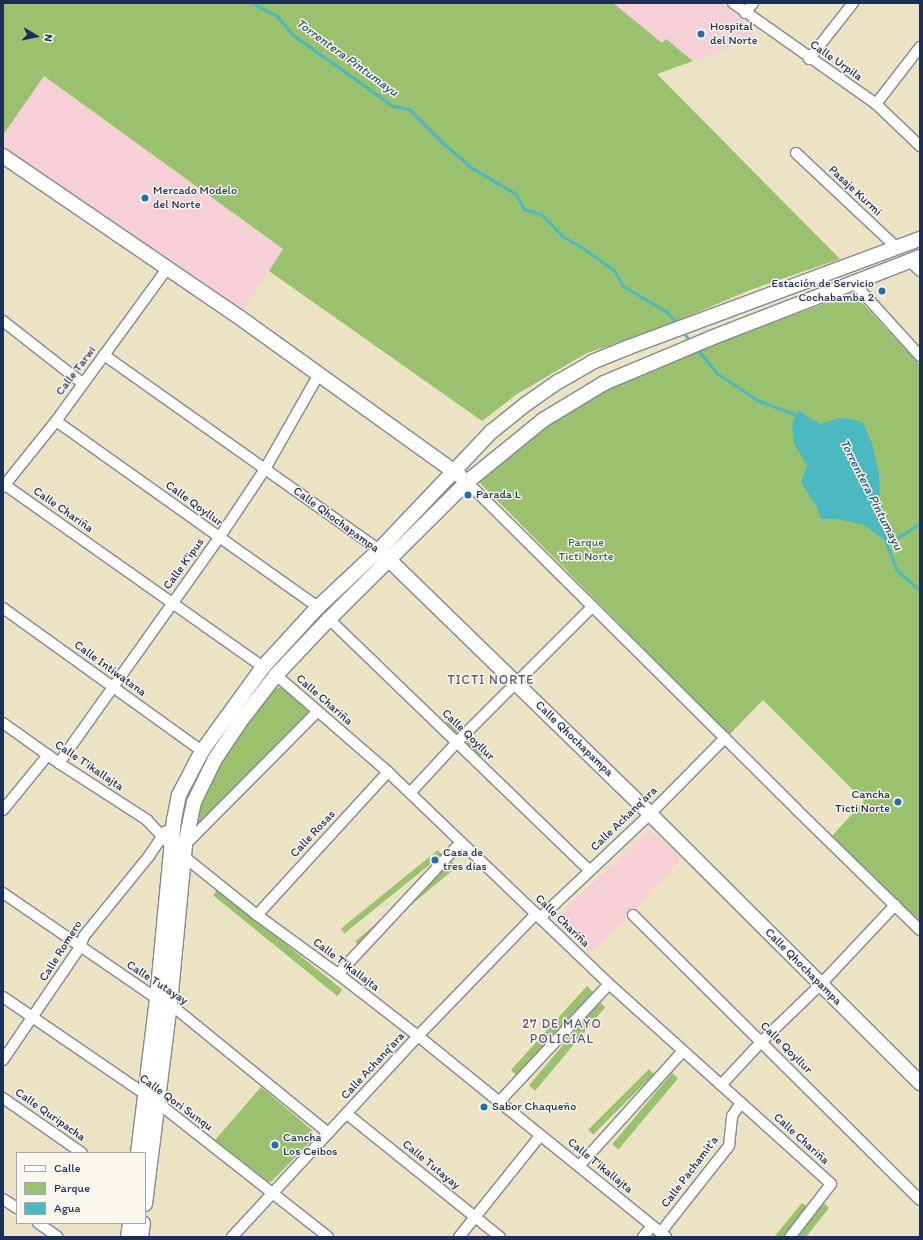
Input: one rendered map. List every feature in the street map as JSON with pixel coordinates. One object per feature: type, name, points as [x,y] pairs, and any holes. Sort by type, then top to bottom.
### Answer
[{"type":"main road","points":[[3,156],[319,374],[453,470],[466,482]]},
{"type":"main road","points":[[180,849],[174,820],[179,794],[202,751],[263,668],[318,607],[379,550],[453,470],[491,432],[526,404],[558,382],[592,362],[692,323],[920,239]]},
{"type":"main road","points":[[146,1196],[158,1103],[163,1002],[180,849],[194,802],[203,780],[242,719],[276,675],[329,619],[466,482],[517,439],[571,402],[604,383],[693,345],[853,282],[917,263]]},
{"type":"main road","name":"Calle Qhochapampa","points":[[379,550],[650,814],[920,1083]]},
{"type":"main road","points":[[138,1152],[144,1095],[163,1002]]},
{"type":"main road","points":[[128,1237],[130,1224]]},
{"type":"main road","points":[[141,1237],[143,1224]]},
{"type":"street","name":"Calle Urpila","points":[[733,3],[745,13],[876,104],[920,146]]},
{"type":"street","points":[[745,13],[753,3]]},
{"type":"street","points":[[809,58],[853,3]]},
{"type":"street","points":[[876,104],[920,47]]},
{"type":"street","name":"Pasaje Kurmi","points":[[796,152],[897,248]]},
{"type":"street","name":"Calle Tarwi","points":[[4,486],[56,421],[82,383],[104,356],[167,269]]},
{"type":"street","points":[[853,282],[920,356]]},
{"type":"street","points":[[3,321],[82,383]]},
{"type":"street","name":"Calle Qhochapampa","points":[[104,356],[379,550]]},
{"type":"street","name":"Calle K'ipus","points":[[59,763],[172,602],[219,538],[265,469],[319,374]]},
{"type":"street","name":"Calle Qoyllur","points":[[56,421],[318,607]]},
{"type":"street","points":[[466,482],[920,930]]},
{"type":"street","name":"Calle Chariña","points":[[4,486],[172,602],[263,668]]},
{"type":"street","points":[[410,793],[457,742],[517,684],[593,606]]},
{"type":"street","name":"Calle Intiwatana","points":[[3,608],[202,751]]},
{"type":"street","name":"Calle Qoyllur","points":[[329,619],[589,870]]},
{"type":"street","name":"Calle Chariña","points":[[276,675],[388,772],[682,1052],[831,1184],[790,1237]]},
{"type":"street","points":[[180,849],[317,712]]},
{"type":"street","name":"Calle T'ikallajta","points":[[3,723],[59,763],[147,820],[163,836],[257,915],[338,974],[418,1036],[540,1136],[580,1165],[664,1235]]},
{"type":"street","name":"Calle Achanq'ara","points":[[232,1237],[418,1036],[538,916],[650,814],[725,738]]},
{"type":"street","points":[[3,810],[48,755]]},
{"type":"street","name":"Calle Rosas","points":[[257,915],[388,772]]},
{"type":"street","name":"Calle Romero","points":[[3,1060],[80,947],[84,936],[149,856],[174,820]]},
{"type":"street","points":[[338,974],[461,842]]},
{"type":"street","name":"Calle Tutayay","points":[[3,893],[80,947],[163,1002],[328,1133]]},
{"type":"street","points":[[721,1085],[762,1041],[820,985],[895,905]]},
{"type":"street","name":"Calle Qoyllur","points":[[633,915],[762,1041],[920,1200]]},
{"type":"street","points":[[499,1102],[609,984]]},
{"type":"street","name":"Calle Qori Sunqu","points":[[3,997],[144,1095],[158,1103],[328,1237]]},
{"type":"street","points":[[580,1165],[682,1052]]},
{"type":"street","name":"Calle Quripacha","points":[[3,1098],[81,1152]]},
{"type":"street","name":"Calle Pachamit'a","points":[[664,1235],[729,1146],[732,1116],[741,1103]]},
{"type":"street","name":"Calle Tutayay","points":[[347,1114],[500,1237]]},
{"type":"street","points":[[459,1237],[540,1136]]},
{"type":"street","points":[[3,1199],[16,1207]]},
{"type":"street","points":[[39,1224],[58,1237]]},
{"type":"street","points":[[643,1237],[652,1226]]},
{"type":"shaded area","name":"Hospital del Norte","points":[[613,3],[722,3],[755,30],[748,40],[693,61],[666,39],[662,44]]},
{"type":"shaded area","name":"Mercado Modelo del Norte","points":[[44,76],[283,250],[242,311],[3,146],[3,135]]},
{"type":"shaded area","points":[[649,830],[679,857],[679,862],[634,911],[593,951],[589,952],[555,919]]},
{"type":"green space","points":[[3,3],[613,3],[662,43],[666,39],[693,61],[657,74],[840,259],[750,290],[651,332],[587,353],[517,394],[482,421],[269,271],[283,249],[44,76],[3,135]]},
{"type":"green space","name":"Parque Ticti Norte","points":[[853,293],[920,365],[920,922],[832,836],[864,801],[763,700],[729,735],[480,483],[481,480],[536,432],[591,397],[677,358]]},
{"type":"green space","points":[[282,687],[309,709],[309,714],[196,829],[194,823],[198,807],[214,772],[248,721],[272,692],[277,688]]},
{"type":"green space","points":[[452,717],[465,732],[458,739],[444,724]]},
{"type":"green space","points":[[473,737],[486,751],[478,758],[465,745]]},
{"type":"green space","points":[[438,850],[442,855],[345,933],[341,929]]},
{"type":"green space","points":[[451,861],[456,867],[360,947],[355,941]]},
{"type":"green space","points":[[218,889],[342,990],[337,996],[213,895]]},
{"type":"green space","points":[[587,986],[593,992],[516,1075],[511,1070]]},
{"type":"green space","points":[[599,1002],[605,1007],[535,1091],[529,1085]]},
{"type":"green space","points":[[649,1069],[654,1074],[593,1135],[588,1130]]},
{"type":"green space","points":[[672,1073],[678,1078],[618,1149],[612,1144]]},
{"type":"green space","points":[[261,1087],[312,1130],[313,1135],[312,1140],[272,1181],[269,1182],[215,1140]]},
{"type":"green space","points":[[802,1203],[808,1207],[783,1237],[774,1237]]},
{"type":"green space","points":[[824,1203],[829,1208],[806,1237],[796,1237]]},
{"type":"water","points":[[799,410],[821,424],[839,418],[852,419],[863,423],[872,443],[879,474],[880,498],[887,526],[886,541],[864,525],[838,519],[821,519],[817,507],[801,482],[807,466],[794,443],[792,423]]},
{"type":"waterway","name":"Torrentera Pintumayu","points":[[252,3],[277,16],[293,35],[393,106],[409,109],[444,144],[472,168],[516,194],[524,209],[541,214],[562,236],[614,270],[623,286],[667,312],[678,325]]},
{"type":"waterway","name":"Torrentera Pintumayu","points":[[682,331],[691,342]]},
{"type":"waterway","name":"Torrentera Pintumayu","points":[[696,348],[718,374],[757,400],[799,416]]},
{"type":"waterway","points":[[886,541],[899,537],[920,523]]},
{"type":"waterway","name":"Torrentera Pintumayu","points":[[885,539],[896,570],[920,590]]},
{"type":"place","name":"Hospital del Norte","points":[[701,34]]},
{"type":"place","name":"Mercado Modelo del Norte","points":[[145,198]]},
{"type":"place","name":"Estación de Servicio Cochabamba 2","points":[[882,291]]},
{"type":"place","name":"Parada L","points":[[468,495]]},
{"type":"place","name":"Cancha Ticti Norte","points":[[898,802]]},
{"type":"place","name":"Casa de tres días","points":[[435,860]]},
{"type":"place","name":"Sabor Chaqueño","points":[[484,1107]]},
{"type":"place","name":"Cancha Los Ceibos","points":[[275,1145]]},
{"type":"district","name":"TICTI NORTE","points":[[491,680]]},
{"type":"district","name":"27 DE MAYO POLICIAL","points":[[562,1032]]}]
